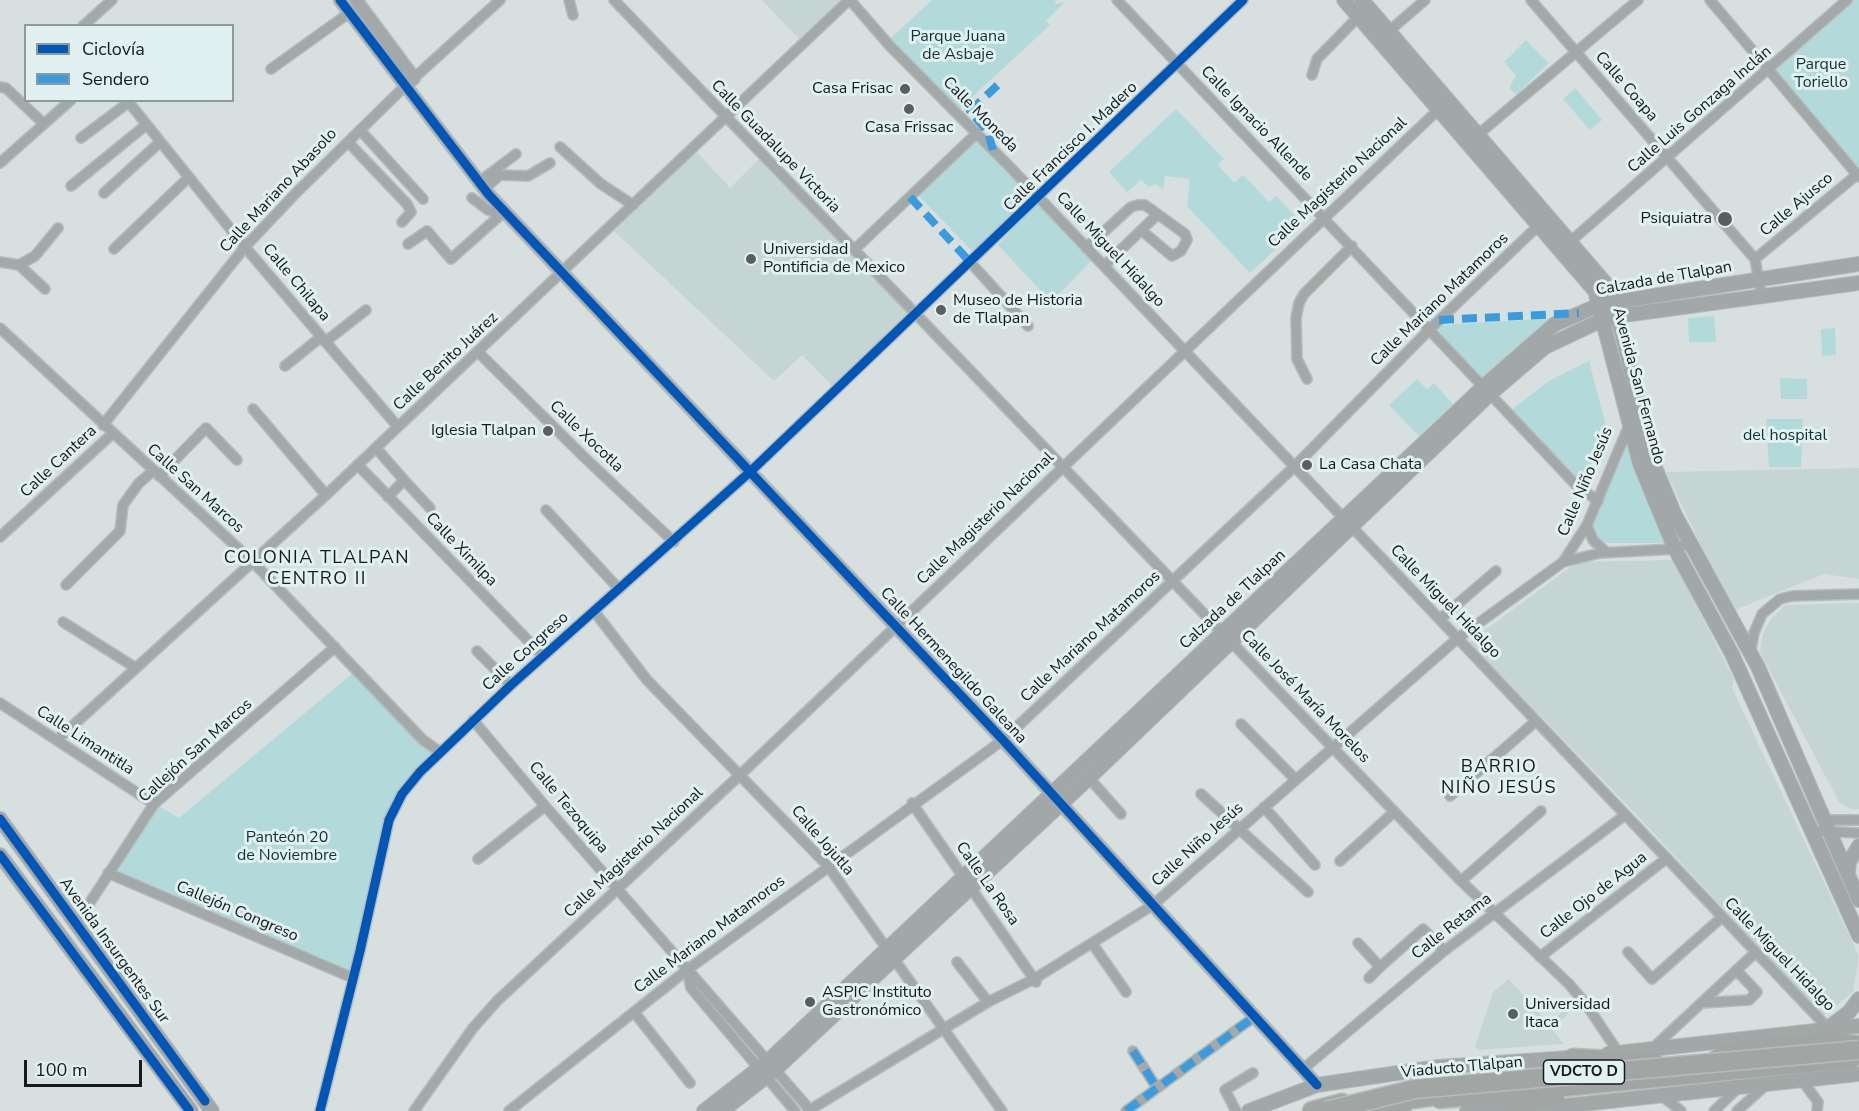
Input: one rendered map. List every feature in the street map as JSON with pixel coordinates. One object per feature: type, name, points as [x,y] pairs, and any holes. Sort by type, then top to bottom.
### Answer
[{"type":"highway","points":[[1859,1047],[1828,1042],[1753,1049],[1727,1053],[1715,1066],[1762,1079],[1827,1068],[1859,1059]]},
{"type":"highway","points":[[1326,1111],[1415,1089],[1859,1047]]},
{"type":"highway","name":"Viaducto Tlalpan","points":[[1715,1066],[1859,1047]]},
{"type":"highway","points":[[1573,1058],[1678,1069]]},
{"type":"highway","points":[[1352,1111],[1412,1099],[1504,1088],[1859,1059]]},
{"type":"highway","name":"Viaducto Tlalpan","points":[[1311,1111],[1378,1094],[1435,1086],[1715,1066],[1859,1059]]},
{"type":"highway","points":[[1512,1105],[1640,1085],[1678,1069]]},
{"type":"highway","name":"Viaducto Tlalpan","points":[[1367,1111],[1425,1100],[1678,1069]]},
{"type":"main road","name":"Avenida San Fernando","points":[[1344,0],[1438,110],[1472,140],[1570,241],[1607,285],[1617,316],[1640,464],[1676,549],[1732,654],[1859,936]]},
{"type":"main road","name":"Avenida San Fernando","points":[[1362,0],[1539,225],[1595,291],[1634,422],[1690,543],[1750,654],[1777,711],[1832,833],[1859,900]]},
{"type":"main road","name":"Calzada de Tlalpan","points":[[722,1111],[1056,800],[1555,324],[1599,305],[1614,302],[1859,264]]},
{"type":"main road","name":"Calzada de Tlalpan","points":[[1487,390],[1545,347],[1602,320],[1859,282]]},
{"type":"main road","points":[[1687,569],[1697,569],[1699,559]]},
{"type":"main road","name":"Calzada de Tlalpan","points":[[1056,800],[1089,778],[1226,637]]},
{"type":"main road","points":[[1758,713],[1777,711]]},
{"type":"main road","name":"Avenida Insurgentes Sur","points":[[0,819],[208,1106]]},
{"type":"main road","points":[[1848,875],[1849,862],[1859,846]]},
{"type":"main road","name":"Avenida Insurgentes Sur","points":[[0,855],[189,1111]]},
{"type":"main road","points":[[1828,1028],[1849,1012],[1859,999]]},
{"type":"main road","name":"Viaducto Tlalpan","points":[[1249,1111],[1317,1085],[1438,1067],[1573,1058],[1859,1026]]},
{"type":"main road","name":"Calzada de Tlalpan","points":[[704,1111],[767,1069]]},
{"type":"main road","points":[[1467,1111],[1512,1105],[1556,1107],[1738,1088],[1762,1079],[1800,1079],[1859,1074]]},
{"type":"street","points":[[85,24],[112,0]]},
{"type":"street","name":"Calle Hermenegildo Galeana","points":[[340,0],[404,87],[503,213],[751,471],[1003,740],[1317,1085]]},
{"type":"street","points":[[356,0],[414,78]]},
{"type":"street","name":"Calle Mariano Abasolo","points":[[103,424],[245,247],[296,193],[404,87],[500,0]]},
{"type":"street","points":[[569,0],[573,15]]},
{"type":"street","name":"Calle Benito Juárez","points":[[57,740],[326,495],[850,0]]},
{"type":"street","name":"Calle Moneda","points":[[850,0],[890,46],[1040,198]]},
{"type":"street","name":"Calle Ignacio Allende","points":[[1117,0],[1575,484],[1598,501]]},
{"type":"street","name":"Calle Francisco I. Madero","points":[[916,314],[1179,65],[1244,0]]},
{"type":"street","points":[[1388,32],[1425,0]]},
{"type":"street","name":"Calle Coapa","points":[[1532,0],[1755,260],[1762,298]]},
{"type":"street","points":[[1472,140],[1638,0]]},
{"type":"street","points":[[1710,0],[1858,175]]},
{"type":"street","name":"Calle Luis Gonzaga Inclán","points":[[1570,241],[1847,0]]},
{"type":"street","name":"Calle Guadalupe Victoria","points":[[616,1],[916,314]]},
{"type":"street","points":[[271,69],[349,13]]},
{"type":"street","points":[[1312,75],[1317,59],[1358,17]]},
{"type":"street","points":[[362,30],[368,28],[372,21]]},
{"type":"street","points":[[374,46],[377,39],[384,38]]},
{"type":"street","points":[[0,87],[6,88],[44,124]]},
{"type":"street","points":[[0,163],[69,102]]},
{"type":"street","points":[[81,138],[127,102]]},
{"type":"street","name":"Calle Chilapa","points":[[129,102],[245,247],[398,427]]},
{"type":"street","name":"Calle Magisterio Nacional","points":[[414,1111],[473,1028],[497,1001],[741,774],[1438,110]]},
{"type":"street","points":[[71,186],[146,125]]},
{"type":"street","points":[[360,130],[421,197],[407,204]]},
{"type":"street","points":[[854,250],[977,133]]},
{"type":"street","points":[[104,193],[159,142]]},
{"type":"street","points":[[348,142],[407,204],[411,212],[402,222]]},
{"type":"street","points":[[560,147],[601,184],[633,206]]},
{"type":"street","points":[[482,186],[516,154]]},
{"type":"street","points":[[482,186],[500,175],[528,176],[550,163]]},
{"type":"street","name":"Calle Ajusco","points":[[1755,260],[1858,175]]},
{"type":"street","points":[[114,249],[188,178]]},
{"type":"street","points":[[472,198],[488,210],[503,213]]},
{"type":"street","name":"Calle Miguel Hidalgo","points":[[1040,198],[1828,1028]]},
{"type":"street","points":[[1086,248],[1131,207],[1145,205],[1187,236],[1181,251],[1172,256],[1141,230]]},
{"type":"street","points":[[408,244],[427,231],[451,259],[503,213]]},
{"type":"street","points":[[1104,266],[1157,215]]},
{"type":"street","name":"Calle Mariano Matamoros","points":[[509,1111],[687,970],[912,803],[1003,740],[1294,466],[1430,329],[1539,225]]},
{"type":"street","points":[[19,264],[35,256],[58,228]]},
{"type":"street","points":[[1307,379],[1297,359],[1296,318],[1299,303],[1352,246]]},
{"type":"street","points":[[0,261],[19,264],[45,289]]},
{"type":"street","points":[[971,263],[1028,326]]},
{"type":"street","points":[[285,366],[366,310]]},
{"type":"street","name":"Calle José María Morelos","points":[[916,314],[1394,812],[1586,1004],[1618,1052]]},
{"type":"street","name":"Calle Congreso","points":[[320,1111],[389,820],[402,794],[440,752],[511,685],[674,542],[916,314]]},
{"type":"street","name":"Calle San Marcos","points":[[0,328],[253,562],[423,740],[440,752]]},
{"type":"street","name":"Calle Xocotla","points":[[478,352],[674,542]]},
{"type":"street","points":[[253,409],[326,495]]},
{"type":"street","name":"Calle Niño Jesús","points":[[810,1111],[988,1002],[1035,980],[1153,905],[1458,638],[1563,562],[1587,525],[1634,422]]},
{"type":"street","points":[[66,585],[120,531],[123,505],[139,483],[156,473],[206,428],[237,460]]},
{"type":"street","name":"Calle Cantera","points":[[0,537],[112,434]]},
{"type":"street","points":[[376,448],[430,508]]},
{"type":"street","name":"Calle Ximilpa","points":[[358,465],[543,656]]},
{"type":"street","points":[[388,497],[404,480]]},
{"type":"street","points":[[546,510],[619,588]]},
{"type":"street","points":[[1587,525],[1593,540],[1606,552]]},
{"type":"street","points":[[1563,562],[1606,552],[1676,549],[1690,543]]},
{"type":"street","points":[[1440,620],[1496,571]]},
{"type":"street","points":[[1750,654],[1754,633],[1762,614],[1780,599],[1792,596],[1859,594]]},
{"type":"street","name":"Calle Jojutla","points":[[594,611],[647,680],[741,774],[828,866],[1002,1111]]},
{"type":"street","points":[[63,622],[136,668]]},
{"type":"street","name":"Callejón San Marcos","points":[[76,924],[154,804],[335,647]]},
{"type":"street","points":[[477,651],[511,685]]},
{"type":"street","name":"Calle Limantitla","points":[[0,703],[154,804]]},
{"type":"street","name":"Calle Tezoquipa","points":[[474,720],[687,970],[767,1069],[795,1111]]},
{"type":"street","points":[[1450,796],[1536,721]]},
{"type":"street","points":[[1241,724],[1295,779]]},
{"type":"street","points":[[1089,778],[1122,814]]},
{"type":"street","points":[[1201,794],[1308,892]]},
{"type":"street","name":"Calle La Rosa","points":[[912,803],[1035,980]]},
{"type":"street","points":[[478,859],[545,806]]},
{"type":"street","points":[[1264,807],[1315,865]]},
{"type":"street","points":[[1461,881],[1541,811]]},
{"type":"street","points":[[1340,861],[1394,812]]},
{"type":"street","name":"Calle Retama","points":[[1303,1069],[1444,951],[1625,814]]},
{"type":"street","points":[[1825,820],[1859,820]]},
{"type":"street","points":[[1813,831],[1859,833]]},
{"type":"street","name":"Calle Ojo de Agua","points":[[1540,957],[1667,858]]},
{"type":"street","name":"Callejón Congreso","points":[[108,873],[353,978]]},
{"type":"street","points":[[1628,952],[1652,979],[1722,917]]},
{"type":"street","points":[[1369,978],[1423,929],[1444,951]]},
{"type":"street","points":[[1092,943],[1126,992]]},
{"type":"street","points":[[1358,943],[1380,967]]},
{"type":"street","points":[[1653,1048],[1756,952]]},
{"type":"street","points":[[957,962],[988,1002]]},
{"type":"street","points":[[1702,1003],[1749,1000],[1757,992],[1736,970]]},
{"type":"street","points":[[634,1012],[690,1083]]},
{"type":"street","points":[[1126,1111],[1254,1017]]},
{"type":"street","points":[[1133,1051],[1157,1088]]},
{"type":"street","name":"Calle Tezoquipa","points":[[767,1069],[810,1111]]},
{"type":"street","points":[[1236,1111],[1224,1090],[1253,1072]]},
{"type":"street","points":[[1737,1111],[1762,1079]]},
{"type":"street","points":[[1800,1079],[1818,1102],[1817,1111]]},
{"type":"street","points":[[1714,1111],[1738,1088]]},
{"type":"street","points":[[1662,1096],[1681,1111]]},
{"type":"street","points":[[189,1111],[208,1106]]},
{"type":"shaded area","points":[[762,0],[840,0],[799,39]]},
{"type":"shaded area","name":"Universidad Pontificia de Mexico","points":[[696,151],[730,188],[760,158],[910,313],[832,386],[802,355],[774,381],[614,231]]},
{"type":"shaded area","points":[[1859,468],[1859,579],[1824,574],[1732,611],[1666,472]]},
{"type":"shaded area","points":[[1673,560],[1734,679],[1732,688],[1859,956],[1853,992],[1823,1016],[1633,811],[1469,642],[1577,562]]},
{"type":"shaded area","points":[[1859,603],[1859,809],[1851,809],[1839,802],[1760,652],[1763,633],[1771,619],[1785,605]]},
{"type":"shaded area","name":"Universidad Itaca","points":[[1509,979],[1549,1024],[1575,1000],[1579,1003],[1552,1029],[1564,1044],[1478,1050],[1475,1046],[1493,992]]},
{"type":"green space","name":"Parque Juana de Asbaje","points":[[932,0],[1055,0],[1056,4],[1065,2],[1046,21],[1050,25],[956,112],[887,42]]},
{"type":"green space","name":"Parque Toriello","points":[[1847,0],[1859,0],[1859,173],[1768,71]]},
{"type":"green space","points":[[1526,40],[1549,63],[1516,95],[1509,88],[1516,75],[1504,62]]},
{"type":"green space","points":[[1575,88],[1602,120],[1590,130],[1563,99]]},
{"type":"green space","points":[[1176,109],[1224,159],[1218,165],[1234,183],[1243,175],[1269,202],[1276,196],[1303,224],[1250,273],[1187,206],[1190,179],[1165,176],[1163,190],[1155,184],[1149,187],[1141,180],[1127,192],[1109,172]]},
{"type":"green space","points":[[976,133],[1037,198],[974,253],[917,194]]},
{"type":"green space","points":[[1038,200],[1093,259],[1051,302],[998,245]]},
{"type":"green space","points":[[1714,316],[1716,342],[1689,342],[1688,318]]},
{"type":"green space","points":[[1556,318],[1484,383],[1437,329],[1442,325]]},
{"type":"green space","points":[[1835,328],[1836,355],[1822,356],[1821,329]]},
{"type":"green space","points":[[1589,361],[1606,426],[1582,483],[1511,410],[1549,381]]},
{"type":"green space","points":[[1780,378],[1807,379],[1807,399],[1781,399]]},
{"type":"green space","points":[[1417,379],[1427,389],[1434,383],[1453,404],[1419,436],[1389,405]]},
{"type":"green space","name":"del hospital","points":[[1766,419],[1803,419],[1801,467],[1769,467]]},
{"type":"green space","points":[[1625,441],[1666,543],[1604,543],[1592,532],[1595,515]]},
{"type":"green space","name":"Panteón 20 de Noviembre","points":[[353,673],[439,754],[418,774],[388,820],[353,976],[112,872],[157,805],[179,818]]},
{"type":"marked path","points":[[993,150],[988,132],[970,111],[1002,81]]},
{"type":"marked path","points":[[910,197],[971,263]]},
{"type":"marked path","points":[[1439,320],[1579,313]]},
{"type":"marked path","points":[[1126,1111],[1254,1017]]},
{"type":"marked path","points":[[1133,1051],[1157,1088]]},
{"type":"cycle path","points":[[340,0],[489,195],[1003,740],[1317,1085]]},
{"type":"cycle path","points":[[320,1111],[360,951],[389,820],[402,794],[420,772],[511,685],[751,471],[1243,0]]},
{"type":"cycle path","points":[[0,819],[205,1101]]},
{"type":"cycle path","points":[[0,855],[189,1110]]},
{"type":"place","name":"Casa Frisac","points":[[905,89]]},
{"type":"place","name":"Casa Frissac","points":[[909,109]]},
{"type":"place","name":"Psiquiatra","points":[[1725,219]]},
{"type":"place","name":"Universidad Pontificia de Mexico","points":[[751,259]]},
{"type":"place","name":"Museo de Historia de Tlalpan","points":[[941,310]]},
{"type":"place","name":"Iglesia Tlalpan","points":[[548,431]]},
{"type":"place","name":"La Casa Chata","points":[[1307,465]]},
{"type":"place","name":"ASPIC Instituto Gastronómico","points":[[810,1002]]},
{"type":"place","name":"Universidad Itaca","points":[[1513,1014]]},
{"type":"district","name":"COLONIA TLALPAN CENTRO II","points":[[317,569]]},
{"type":"district","name":"BARRIO NIÑO JESÚS","points":[[1499,778]]}]
